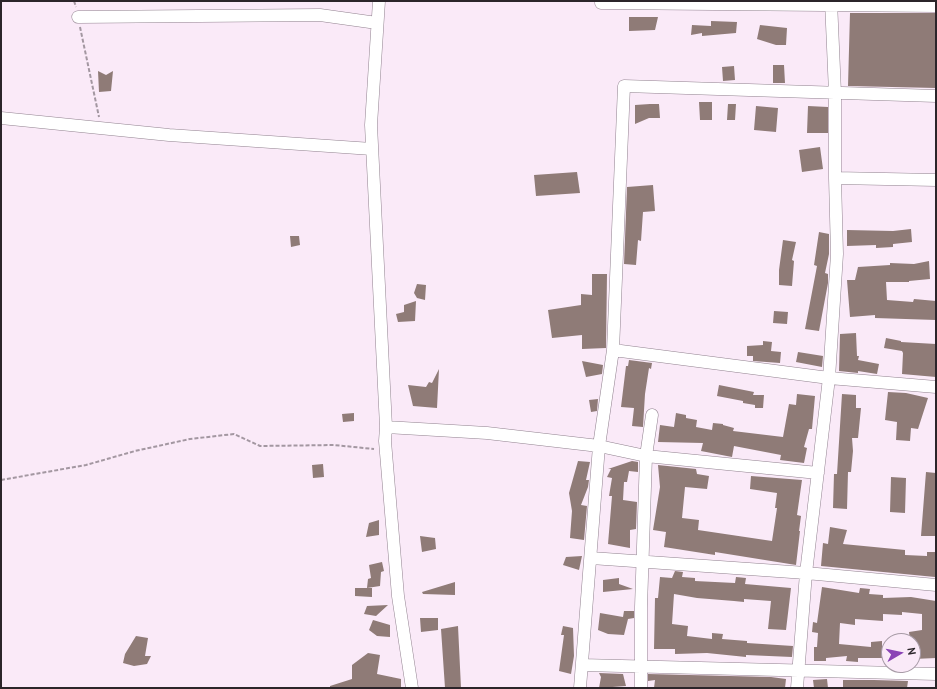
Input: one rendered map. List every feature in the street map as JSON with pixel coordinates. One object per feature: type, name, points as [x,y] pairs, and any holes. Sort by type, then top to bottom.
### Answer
[{"type":"street","points":[[379,1],[371,125],[386,427],[385,448],[398,596],[412,688]]},
{"type":"street","points":[[601,3],[831,3],[936,6]]},
{"type":"street","points":[[797,688],[806,573],[829,378],[837,254],[835,93],[831,3]]},
{"type":"street","points":[[78,17],[320,15],[377,23]]},
{"type":"street","points":[[580,688],[599,446],[613,350],[624,86],[936,96]]},
{"type":"street","points":[[1,118],[169,135],[372,149]]},
{"type":"street","points":[[835,178],[936,180]]},
{"type":"street","points":[[613,350],[829,378],[936,387]]},
{"type":"street","points":[[641,688],[646,456],[652,414]]},
{"type":"street","points":[[386,427],[487,433],[599,446],[646,456],[818,473]]},
{"type":"street","points":[[591,558],[806,573],[936,585]]},
{"type":"street","points":[[582,665],[936,674]]},
{"type":"path","points":[[74,1],[101,128]]},
{"type":"path","points":[[1,480],[86,465],[135,451],[190,440],[234,434],[260,446],[306,444],[374,449],[385,448]]},
{"type":"building","points":[[850,13],[936,13],[936,88],[848,86]]},
{"type":"building","points":[[629,17],[658,17],[655,30],[629,31]]},
{"type":"building","points":[[711,21],[737,22],[736,33],[702,36],[702,33],[691,35],[692,25],[711,26]]},
{"type":"building","points":[[760,25],[787,28],[786,45],[776,45],[757,39]]},
{"type":"building","points":[[773,65],[784,65],[785,83],[773,83]]},
{"type":"building","points":[[734,66],[735,80],[723,81],[722,67]]},
{"type":"building","points":[[98,71],[106,75],[113,71],[111,91],[99,92]]},
{"type":"building","points":[[699,102],[712,102],[712,120],[700,120]]},
{"type":"building","points":[[659,104],[660,118],[649,118],[635,124],[635,105]]},
{"type":"building","points":[[728,104],[736,104],[735,120],[727,120]]},
{"type":"building","points":[[756,106],[778,108],[776,132],[754,130]]},
{"type":"building","points":[[808,106],[828,107],[828,133],[807,133]]},
{"type":"building","points":[[820,147],[823,169],[802,172],[799,150]]},
{"type":"building","points":[[577,172],[580,193],[536,196],[534,175]]},
{"type":"building","points":[[653,185],[655,211],[643,212],[641,241],[638,240],[636,265],[624,264],[627,187]]},
{"type":"building","points":[[911,229],[912,242],[893,244],[893,247],[876,248],[876,245],[847,246],[847,230],[893,231]]},
{"type":"building","points":[[819,232],[829,234],[829,254],[825,273],[828,274],[828,283],[819,331],[805,329],[817,266],[814,265]]},
{"type":"building","points":[[290,236],[299,236],[300,245],[291,247]]},
{"type":"building","points":[[783,240],[796,242],[792,260],[794,261],[792,286],[779,285],[779,270]]},
{"type":"building","points":[[929,261],[930,279],[909,282],[886,282],[887,300],[913,302],[914,299],[936,301],[936,320],[875,318],[875,315],[850,317],[847,280],[855,280],[858,267],[890,265],[890,263],[914,264]]},
{"type":"building","points":[[592,274],[607,274],[606,348],[582,349],[582,335],[552,338],[548,310],[581,305],[581,294],[592,295]]},
{"type":"building","points":[[417,284],[426,285],[425,300],[417,298],[414,293]]},
{"type":"building","points":[[416,301],[415,321],[398,322],[396,314],[404,312],[404,305]]},
{"type":"building","points":[[774,311],[788,312],[787,324],[773,323]]},
{"type":"building","points":[[856,333],[857,356],[859,356],[858,360],[879,364],[877,374],[858,371],[858,373],[839,371],[840,334]]},
{"type":"building","points":[[886,338],[901,342],[936,344],[936,377],[902,374],[903,353],[902,351],[884,348]]},
{"type":"building","points":[[763,341],[772,342],[771,351],[781,352],[780,363],[753,361],[753,356],[747,356],[747,346],[763,345]]},
{"type":"building","points":[[798,352],[823,356],[822,367],[796,362]]},
{"type":"building","points":[[629,360],[652,363],[651,369],[649,368],[645,394],[643,427],[632,426],[634,408],[621,407],[626,366],[628,366]]},
{"type":"building","points":[[582,361],[603,365],[602,374],[586,377]]},
{"type":"building","points":[[439,369],[437,408],[413,406],[408,385],[426,387],[429,382],[432,383]]},
{"type":"building","points":[[719,385],[754,392],[753,395],[764,395],[763,408],[755,408],[755,405],[743,403],[743,401],[717,396]]},
{"type":"building","points":[[888,392],[906,393],[928,398],[918,429],[911,428],[910,441],[896,440],[897,422],[885,420]]},
{"type":"building","points":[[797,394],[815,396],[812,429],[809,429],[804,447],[807,448],[804,463],[780,460],[781,455],[734,446],[732,457],[701,451],[703,443],[658,442],[660,425],[674,427],[676,413],[686,415],[686,418],[697,420],[696,427],[712,430],[713,423],[723,424],[734,428],[733,431],[783,437],[789,404],[796,405]]},
{"type":"building","points":[[842,394],[856,395],[856,408],[861,408],[858,438],[852,438],[853,451],[851,472],[848,472],[847,509],[833,508],[834,474],[837,474]]},
{"type":"building","points":[[598,399],[597,411],[591,412],[589,400]]},
{"type":"building","points":[[354,413],[354,421],[343,422],[342,414]]},
{"type":"building","points":[[578,461],[590,462],[586,480],[589,480],[588,487],[581,505],[587,506],[584,540],[570,538],[572,511],[569,493]]},
{"type":"building","points":[[632,461],[638,462],[638,472],[629,471],[627,482],[624,482],[623,500],[637,502],[636,529],[630,530],[630,548],[608,544],[612,496],[609,496],[612,478],[607,477],[611,469],[608,469]]},
{"type":"building","points":[[323,464],[324,477],[313,478],[312,465]]},
{"type":"building","points":[[658,465],[696,469],[697,474],[709,476],[707,489],[685,487],[682,518],[699,520],[698,530],[772,541],[777,508],[775,508],[777,493],[750,489],[751,476],[802,480],[797,515],[801,516],[796,565],[715,552],[715,555],[664,547],[666,532],[653,530],[660,487]]},
{"type":"building","points":[[926,472],[936,473],[935,536],[921,536]]},
{"type":"building","points":[[891,477],[906,478],[905,513],[890,512]]},
{"type":"building","points":[[379,520],[379,535],[366,537],[369,523]]},
{"type":"building","points":[[830,527],[847,530],[843,544],[905,550],[905,555],[927,556],[927,552],[936,552],[935,577],[821,566],[823,543],[828,544]]},
{"type":"building","points":[[420,536],[435,538],[436,549],[422,552]]},
{"type":"building","points":[[582,556],[579,570],[563,565],[566,557]]},
{"type":"building","points":[[382,562],[384,571],[381,572],[380,586],[367,588],[368,579],[371,578],[369,565]]},
{"type":"building","points":[[675,571],[683,572],[682,577],[695,578],[695,581],[735,583],[736,577],[746,578],[745,584],[791,588],[786,630],[768,629],[771,601],[744,599],[744,602],[697,598],[674,594],[672,624],[688,626],[687,636],[712,639],[712,633],[723,634],[722,639],[747,641],[747,643],[793,646],[792,657],[746,655],[746,657],[707,653],[675,654],[675,649],[654,649],[655,598],[658,598],[660,577],[672,578]]},
{"type":"building","points":[[619,578],[619,584],[633,589],[603,592],[603,580]]},
{"type":"building","points":[[455,582],[455,595],[423,594],[422,592]]},
{"type":"building","points":[[822,587],[859,593],[860,588],[870,589],[869,594],[883,595],[883,598],[911,597],[936,601],[936,658],[921,659],[921,633],[909,633],[922,630],[922,614],[902,612],[902,615],[883,614],[883,621],[855,619],[855,625],[840,623],[839,644],[871,647],[871,642],[881,641],[881,658],[858,658],[858,662],[846,661],[847,656],[826,658],[826,661],[814,661],[814,647],[817,647],[818,633],[812,632],[813,622],[817,623]]},
{"type":"building","points":[[355,588],[372,588],[372,597],[355,596]]},
{"type":"building","points":[[388,605],[376,616],[364,614],[367,606]]},
{"type":"building","points":[[624,611],[634,611],[634,618],[628,619],[624,635],[608,634],[598,630],[600,613],[623,617]]},
{"type":"building","points":[[420,618],[438,618],[438,630],[421,632]]},
{"type":"building","points":[[373,620],[390,625],[390,637],[377,636],[369,630]]},
{"type":"building","points":[[458,626],[461,688],[445,688],[441,629]]},
{"type":"building","points":[[563,626],[573,628],[574,656],[571,674],[559,671],[564,635],[561,635]]},
{"type":"building","points":[[136,636],[148,638],[145,656],[151,656],[147,664],[134,666],[123,663],[125,654]]},
{"type":"building","points":[[368,653],[380,655],[377,674],[401,679],[401,688],[330,688],[330,686],[352,679],[352,665]]},
{"type":"building","points":[[599,673],[623,674],[626,686],[599,688],[601,677]]},
{"type":"building","points":[[648,674],[771,677],[786,679],[785,688],[654,688],[655,680],[648,681]]},
{"type":"building","points":[[827,679],[828,688],[814,688],[813,680]]},
{"type":"building","points":[[843,680],[908,681],[907,688],[843,688]]}]
